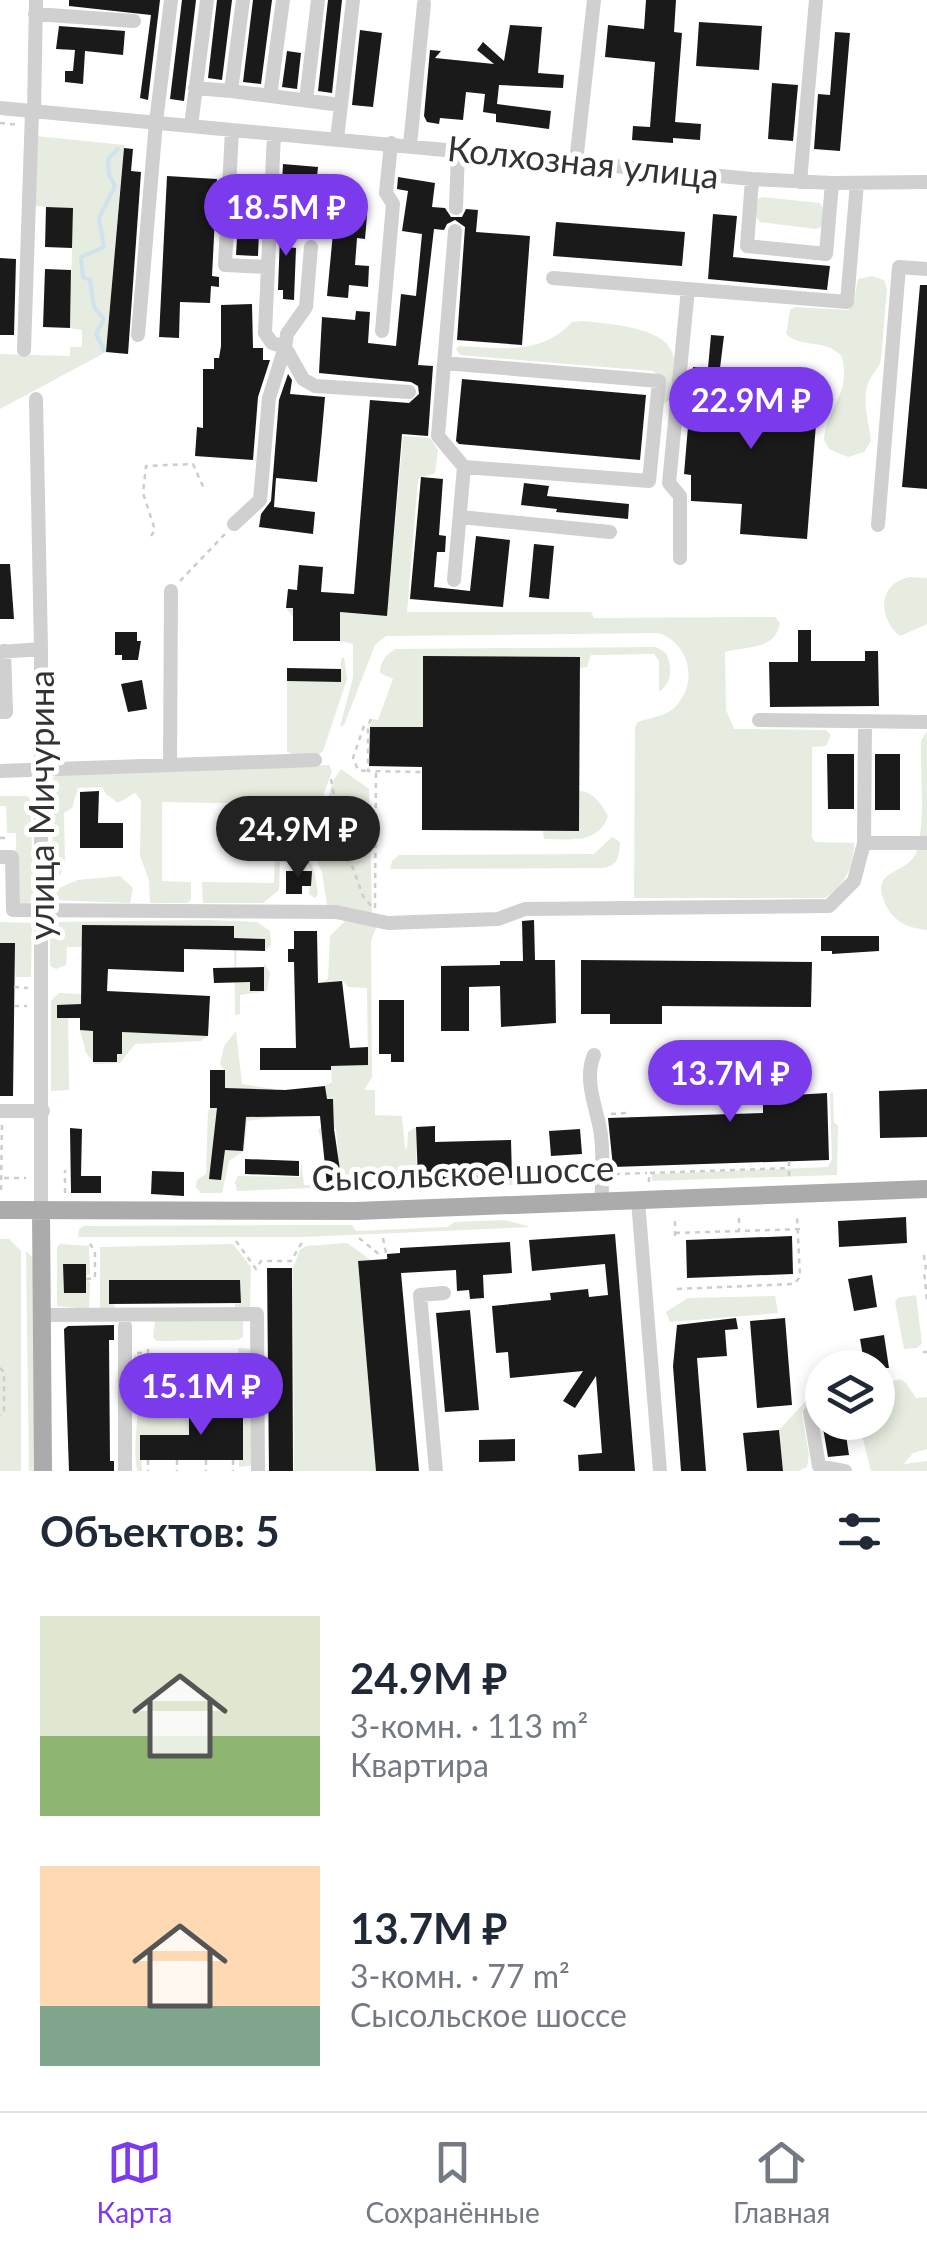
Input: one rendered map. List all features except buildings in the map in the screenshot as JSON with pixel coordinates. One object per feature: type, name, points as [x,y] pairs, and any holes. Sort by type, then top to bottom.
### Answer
[{"type":"main road","name":"Сысольское шоссе","points":[[0,1210],[356,1211],[927,1189]]},
{"type":"main road","points":[[41,1210],[43,1471]]},
{"type":"street","points":[[138,335],[171,0]]},
{"type":"street","points":[[191,126],[207,0]]},
{"type":"street","points":[[231,92],[243,0]]},
{"type":"street","points":[[270,96],[283,0]]},
{"type":"street","points":[[306,100],[318,0]]},
{"type":"street","points":[[338,139],[354,0]]},
{"type":"street","points":[[576,162],[594,0]]},
{"type":"street","points":[[800,182],[816,0]]},
{"type":"street","points":[[410,146],[424,4]]},
{"type":"street","points":[[24,350],[35,7],[134,21]]},
{"type":"street","points":[[196,88],[341,105]]},
{"type":"street","name":"Колхозная улица","points":[[0,108],[33,116],[156,122],[392,143],[752,180],[832,184],[927,182]]},
{"type":"street","points":[[232,130],[225,264],[267,267]]},
{"type":"street","points":[[274,134],[265,333],[272,343],[285,347],[302,379],[315,386],[409,392]]},
{"type":"street","points":[[382,331],[393,204],[386,193],[392,143]]},
{"type":"street","points":[[456,208],[458,151]]},
{"type":"street","points":[[752,180],[747,246],[826,254],[832,184]]},
{"type":"street","points":[[552,278],[846,302],[857,183]]},
{"type":"street","points":[[454,230],[438,436],[464,467],[454,580]]},
{"type":"street","points":[[234,524],[260,500],[270,398],[287,334],[306,307],[311,246]]},
{"type":"street","points":[[878,525],[900,267],[927,269]]},
{"type":"street","points":[[680,558],[680,496],[668,483],[688,289]]},
{"type":"street","points":[[444,363],[660,381],[649,481],[464,467]]},
{"type":"street","name":"улица Мичурина","points":[[36,399],[41,648],[41,1210]]},
{"type":"street","points":[[460,517],[610,532]]},
{"type":"street","points":[[170,765],[171,591]]},
{"type":"street","points":[[0,712],[6,712],[2,651],[41,648]]},
{"type":"street","points":[[759,720],[927,722]]},
{"type":"street","points":[[0,857],[12,857],[6,911],[336,912],[388,923],[498,919],[526,909],[828,906],[854,880],[864,843],[865,722]]},
{"type":"street","points":[[0,772],[315,760]]},
{"type":"street","points":[[864,843],[927,843]]},
{"type":"street","points":[[594,1055],[590,1064],[592,1098],[599,1120],[602,1202]]},
{"type":"street","points":[[1,1111],[42,1111]]},
{"type":"street","points":[[638,1201],[660,1471]]},
{"type":"street","points":[[436,1471],[420,1296],[444,1293]]},
{"type":"street","points":[[42,1315],[257,1314],[258,1471]]},
{"type":"street","points":[[125,1326],[126,1471]]},
{"type":"street","points":[[815,1440],[819,1466],[845,1471]]},
{"type":"path","points":[[0,124],[33,116]]},
{"type":"path","points":[[152,536],[155,530],[142,492],[146,466],[194,464],[205,491]]},
{"type":"path","points":[[171,591],[234,524]]},
{"type":"path","points":[[368,771],[370,721],[364,726],[353,758],[358,770],[368,771],[376,771],[393,769],[422,772]]},
{"type":"path","points":[[376,771],[376,899]]},
{"type":"path","points":[[331,779],[344,854],[375,913]]},
{"type":"path","points":[[0,838],[6,838]]},
{"type":"path","points":[[14,988],[36,988]]},
{"type":"path","points":[[14,1006],[36,1006]]},
{"type":"path","points":[[693,1052],[696,1102]]},
{"type":"path","points":[[1,1111],[1,1190]]},
{"type":"path","points":[[789,1161],[790,1180]]},
{"type":"path","points":[[628,1166],[628,1173]]},
{"type":"path","points":[[606,1174],[789,1168]]},
{"type":"path","points":[[65,1193],[66,1170]]},
{"type":"path","points":[[649,1172],[649,1184]]},
{"type":"path","points":[[0,1178],[37,1178]]},
{"type":"path","points":[[678,1289],[794,1284],[800,1277],[797,1216]]},
{"type":"path","points":[[739,1218],[739,1231]]},
{"type":"path","points":[[675,1221],[676,1241]]},
{"type":"path","points":[[675,1233],[800,1229]]},
{"type":"path","points":[[359,1238],[383,1258],[384,1238]]},
{"type":"path","points":[[236,1241],[256,1269],[261,1261],[291,1261],[304,1239]]},
{"type":"path","points":[[86,1279],[96,1278],[96,1250],[87,1240]]},
{"type":"path","points":[[924,1255],[927,1300]]},
{"type":"path","points":[[145,1353],[148,1347]]},
{"type":"path","points":[[0,1368],[4,1372],[4,1412],[0,1416]]},
{"type":"path","points":[[148,1460],[148,1471]]},
{"type":"path","points":[[177,1460],[177,1471]]},
{"type":"path","points":[[206,1460],[206,1471]]},
{"type":"path","points":[[233,1460],[233,1471]]},
{"type":"shaded area","points":[[36,136],[124,145],[106,352],[0,409],[0,354],[70,356],[70,347],[82,347],[82,330],[70,328],[73,209],[36,206]]},
{"type":"shaded area","points":[[762,197],[820,203],[825,211],[823,226],[816,229],[760,222],[755,216],[756,200]]},
{"type":"shaded area","points":[[872,276],[884,280],[887,289],[881,359],[866,396],[871,441],[864,452],[848,457],[829,449],[824,440],[843,382],[842,357],[829,348],[786,334],[790,310],[848,310],[853,305],[858,279]]},
{"type":"shaded area","points":[[572,322],[632,328],[666,343],[674,363],[669,400],[664,404],[661,378],[653,371],[460,355],[456,349],[534,345],[560,333]]},
{"type":"shaded area","points":[[403,436],[430,438],[438,450],[435,473],[418,479],[407,612],[591,612],[594,618],[775,617],[780,623],[777,632],[766,643],[725,652],[726,710],[734,729],[826,730],[831,735],[826,746],[812,747],[812,837],[815,842],[854,843],[847,874],[832,893],[825,898],[634,898],[635,727],[638,722],[676,706],[689,675],[677,645],[658,633],[386,636],[375,645],[340,727],[353,677],[353,644],[340,641],[340,617],[293,617],[286,608],[387,616]]},
{"type":"shaded area","points":[[910,577],[927,578],[927,624],[900,636],[887,620],[884,602],[892,586]]},
{"type":"shaded area","points":[[656,647],[666,653],[670,669],[667,684],[659,692],[659,661],[654,654],[591,655],[587,667],[580,668],[579,657],[424,656],[423,727],[370,727],[373,719],[378,720],[393,679],[380,673],[381,665],[395,649]]},
{"type":"shaded area","points":[[344,657],[347,679],[323,751],[318,755],[292,755],[287,751],[287,681],[341,682]]},
{"type":"shaded area","points":[[927,731],[927,930],[900,922],[888,909],[881,885],[913,859],[917,850],[922,810],[921,741]]},
{"type":"shaded area","points":[[329,765],[332,771],[304,849],[315,873],[315,898],[309,894],[311,872],[307,862],[280,862],[279,890],[263,903],[203,903],[202,882],[274,883],[276,804],[162,802],[162,881],[191,882],[191,899],[187,903],[150,903],[149,880],[140,856],[141,800],[135,793],[118,803],[102,787],[78,788],[72,808],[64,813],[65,864],[55,885],[59,888],[78,880],[120,876],[133,888],[130,903],[53,900],[52,780],[56,775]]},
{"type":"shaded area","points":[[341,769],[369,789],[372,914],[327,905],[322,872],[312,852],[333,781]]},
{"type":"shaded area","points":[[579,791],[593,796],[603,807],[608,816],[603,825],[582,838],[544,839],[543,831],[579,830]]},
{"type":"shaded area","points":[[0,796],[30,798],[34,899],[27,904],[17,905],[16,833],[7,833],[6,806],[0,806]]},
{"type":"shaded area","points":[[612,837],[620,842],[618,856],[612,865],[603,868],[390,869],[399,855],[594,854]]},
{"type":"shaded area","points":[[347,919],[377,925],[371,941],[372,1077],[364,1090],[375,1090],[375,1115],[402,1116],[405,1149],[408,1132],[416,1127],[417,1182],[525,1178],[521,1185],[237,1191],[238,1176],[300,1177],[301,1159],[304,1185],[341,1184],[336,1129],[322,1131],[322,1142],[318,1130],[334,1116],[333,1100],[326,1099],[325,1086],[332,1082],[331,1066],[368,1065],[367,988],[348,987],[342,980],[319,984],[328,979],[330,936]]},
{"type":"shaded area","points":[[0,922],[32,923],[31,977],[16,977],[16,985],[14,943],[0,943]]},
{"type":"shaded area","points":[[53,922],[257,922],[270,931],[271,945],[265,951],[265,939],[237,939],[236,977],[250,978],[263,991],[264,963],[270,973],[267,991],[240,995],[240,1014],[235,1015],[234,926],[83,925],[83,947],[67,947],[66,965],[56,969],[50,966]]},
{"type":"shaded area","points":[[59,993],[81,994],[81,1004],[68,1005],[69,1090],[51,1091],[51,1001]]},
{"type":"shaded area","points":[[80,1030],[208,1036],[201,1041],[135,1044],[120,1063],[95,1064],[86,1053]]},
{"type":"shaded area","points":[[236,1031],[242,1084],[274,1089],[277,1117],[247,1121],[244,1151],[229,1161],[222,1193],[201,1193],[196,1187],[197,1180],[206,1174],[208,1112],[210,1108],[225,1107],[225,1071],[220,1064],[224,1046]]},
{"type":"shaded area","points":[[833,1092],[834,1123],[838,1125],[837,1175],[652,1181],[652,1174],[828,1167],[832,1159]]},
{"type":"shaded area","points":[[505,1220],[530,1227],[304,1237],[78,1237],[84,1226],[352,1225],[356,1231]]},
{"type":"shaded area","points":[[0,1239],[9,1239],[21,1251],[21,1471],[0,1471]]},
{"type":"shaded area","points":[[347,1243],[371,1260],[358,1262],[376,1471],[294,1471],[293,1268],[300,1250],[306,1246]]},
{"type":"shaded area","points":[[60,1244],[89,1246],[89,1309],[57,1306]]},
{"type":"shaded area","points":[[233,1244],[251,1267],[250,1308],[235,1310],[235,1304],[241,1303],[240,1280],[110,1280],[115,1310],[100,1309],[100,1247]]},
{"type":"shaded area","points":[[26,1251],[33,1258],[35,1471],[29,1471]]},
{"type":"shaded area","points":[[916,1295],[922,1343],[917,1348],[904,1349],[895,1302]]},
{"type":"shaded area","points":[[775,1296],[778,1313],[670,1322],[666,1312],[688,1298]]},
{"type":"shaded area","points":[[155,1321],[243,1322],[243,1337],[238,1340],[157,1341],[153,1337]]},
{"type":"shaded area","points":[[238,1348],[250,1349],[253,1465],[239,1467],[239,1460],[243,1460],[243,1435],[140,1435],[142,1471],[137,1471],[134,1355],[145,1355],[140,1358],[140,1383],[242,1383]]},
{"type":"shaded area","points":[[895,1381],[906,1383],[916,1398],[927,1397],[927,1449],[913,1453],[904,1464],[927,1461],[927,1471],[871,1471],[863,1440],[895,1440]]},
{"type":"shaded area","points":[[805,1402],[802,1415],[809,1455],[807,1467],[783,1471],[779,1430]]},
{"type":"waterway","points":[[104,350],[96,334],[104,319],[94,307],[90,280],[83,277],[81,257],[104,247],[99,218],[115,186],[109,175],[108,159],[118,149]]}]
